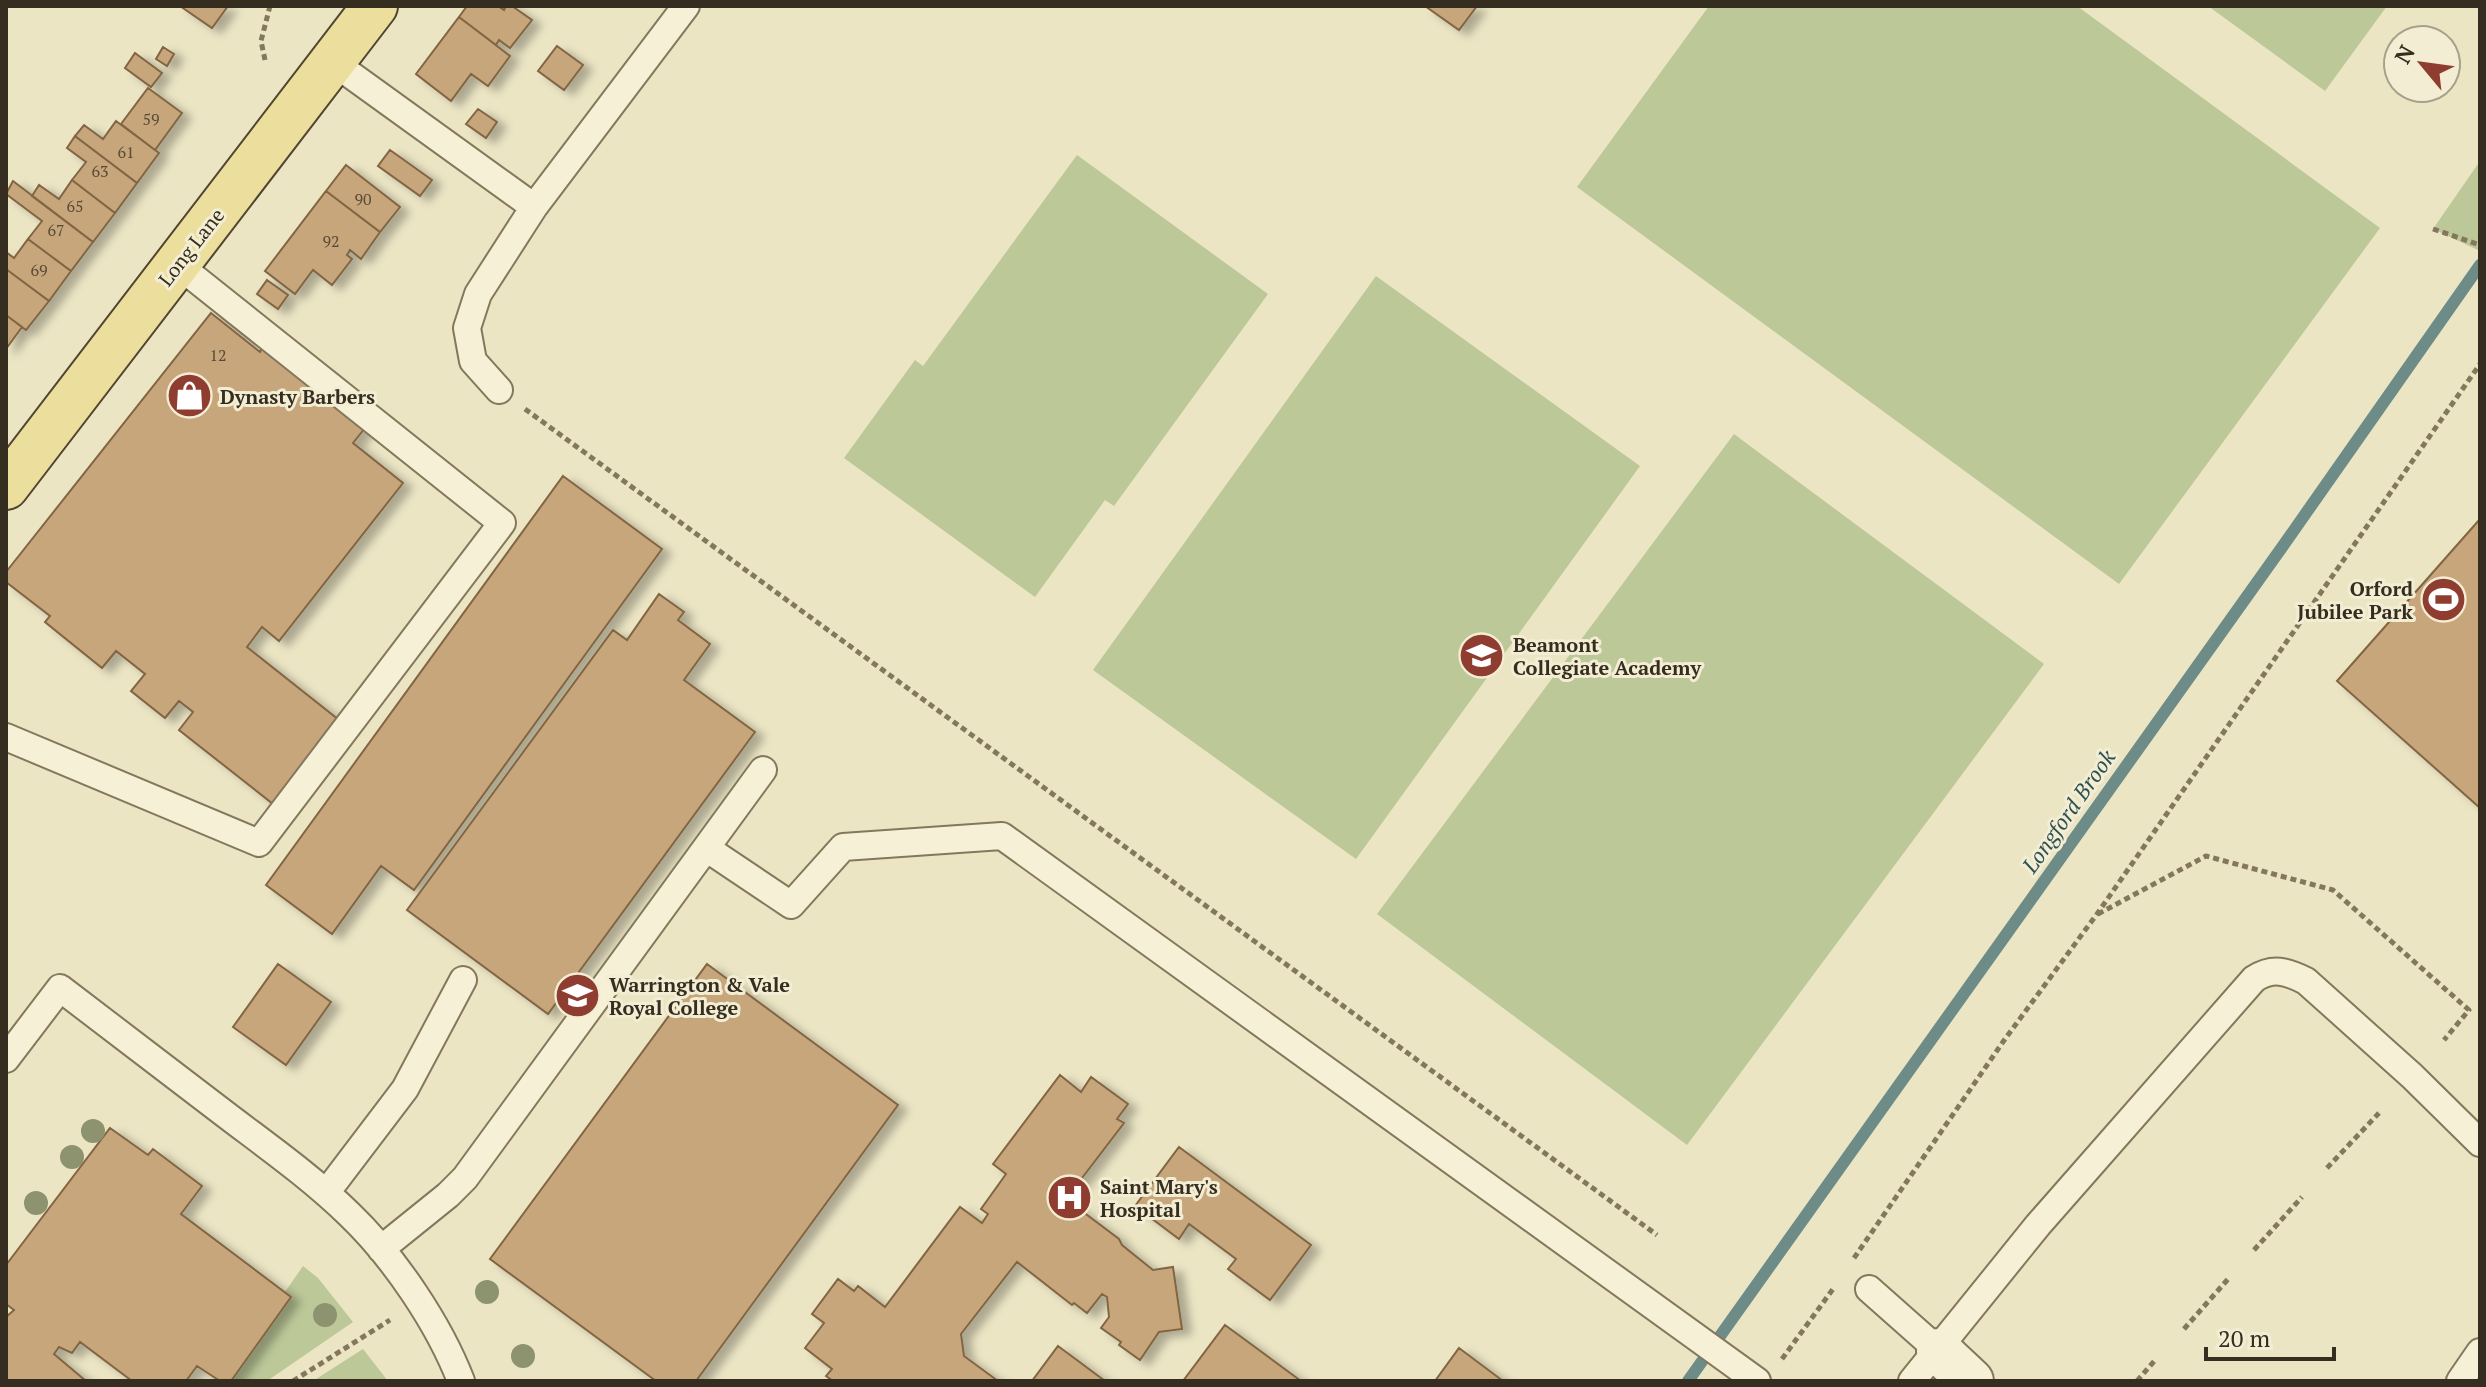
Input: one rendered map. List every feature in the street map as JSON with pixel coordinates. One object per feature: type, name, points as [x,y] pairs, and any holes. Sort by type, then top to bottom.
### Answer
[{"type":"main road","name":"Long Lane","points":[[6,487],[375,6]]},
{"type":"street","points":[[1925,1366],[1971,1381]]},
{"type":"lane","points":[[499,390],[473,361],[467,328],[478,294],[534,207],[686,6]]},
{"type":"lane","points":[[333,62],[534,207]]},
{"type":"lane","points":[[6,737],[259,843],[502,523],[177,264]]},
{"type":"lane","points":[[381,1249],[465,1178],[763,770]]},
{"type":"lane","points":[[706,848],[791,905],[843,847],[1002,836],[1752,1377]]},
{"type":"lane","points":[[1869,1289],[1925,1366],[2038,1225],[2254,979],[2265,972],[2276,970],[2306,981],[2412,1076],[2480,1143]]},
{"type":"lane","points":[[326,1193],[405,1089],[463,980]]},
{"type":"lane","points":[[6,1059],[60,988],[352,1216],[381,1249],[418,1302],[453,1360],[461,1381]]},
{"type":"lane","points":[[2460,1381],[2480,1352]]},
{"type":"path","points":[[265,60],[261,41],[270,6]]},
{"type":"path","points":[[2433,229],[2480,245]]},
{"type":"path","points":[[1846,1270],[2480,364]]},
{"type":"path","points":[[499,390],[1657,1235]]},
{"type":"path","points":[[2097,914],[2206,856],[2333,890],[2469,1010],[2444,1040]]},
{"type":"path","points":[[2327,1168],[2379,1113]]},
{"type":"path","points":[[2254,1250],[2302,1197]]},
{"type":"path","points":[[2184,1329],[2229,1278]]},
{"type":"path","points":[[1778,1364],[1837,1283]]},
{"type":"path","points":[[293,1381],[394,1317]]},
{"type":"path","points":[[2137,1381],[2156,1359]]},
{"type":"green space","points":[[1709,6],[2077,6],[2380,228],[2119,584],[1577,187]]},
{"type":"green space","points":[[2208,6],[2387,6],[2325,91]]},
{"type":"green space","points":[[1077,155],[1268,294],[1114,506],[1105,500],[1035,597],[844,458],[915,360],[923,366]]},
{"type":"green space","points":[[2480,161],[2480,251],[2433,229]]},
{"type":"green space","points":[[1376,276],[1640,466],[1356,859],[1093,670]]},
{"type":"green space","points":[[1734,434],[2044,664],[1687,1145],[1377,914]]},
{"type":"green space","points":[[303,1266],[318,1278],[353,1322],[267,1381],[231,1381],[291,1298],[285,1292]]},
{"type":"green space","points":[[363,1349],[388,1381],[313,1381]]},
{"type":"building","points":[[180,6],[228,6],[212,28]]},
{"type":"building","points":[[467,6],[498,6],[504,10],[506,6],[512,6],[532,20],[510,48],[499,40],[496,45],[459,17]]},
{"type":"building","points":[[1425,6],[1477,6],[1459,30]]},
{"type":"building","points":[[459,17],[510,56],[488,86],[471,74],[451,101],[416,74]]},
{"type":"building","points":[[557,46],[583,65],[564,90],[538,71]]},
{"type":"building","points":[[163,47],[174,54],[167,66],[156,59]]},
{"type":"building","points":[[135,53],[162,73],[151,87],[125,68]]},
{"type":"building","points":[[148,88],[182,113],[155,150],[121,124]]},
{"type":"building","points":[[478,109],[497,122],[486,138],[466,124]]},
{"type":"building","points":[[116,121],[159,153],[137,183],[75,136],[84,125],[103,139]]},
{"type":"building","points":[[75,136],[137,183],[115,213],[72,180],[86,162],[67,148]]},
{"type":"building","points":[[390,150],[432,180],[420,196],[378,166]]},
{"type":"building","points":[[346,165],[400,207],[380,232],[326,191]]},
{"type":"building","points":[[72,180],[115,213],[93,242],[32,196],[39,185],[59,199]]},
{"type":"building","points":[[13,181],[93,242],[71,271],[28,239],[42,221],[6,194]]},
{"type":"building","points":[[326,191],[380,232],[361,259],[350,250],[347,255],[352,259],[332,285],[313,270],[295,294],[265,271]]},
{"type":"building","points":[[28,239],[71,271],[49,301],[6,269],[6,252],[14,258]]},
{"type":"building","points":[[6,269],[49,301],[26,330],[6,315]]},
{"type":"building","points":[[267,280],[288,295],[278,309],[257,294]]},
{"type":"building","points":[[211,313],[260,352],[262,348],[365,428],[353,443],[403,483],[279,641],[262,627],[247,647],[339,720],[273,804],[179,730],[193,712],[179,701],[165,718],[131,691],[145,674],[116,651],[102,668],[45,622],[50,616],[6,582],[6,572]]},
{"type":"building","points":[[6,315],[22,327],[6,349]]},
{"type":"building","points":[[563,476],[662,549],[414,890],[381,866],[332,934],[266,885]]},
{"type":"building","name":"Orford Jubilee Park","points":[[2480,519],[2480,808],[2337,681]]},
{"type":"building","points":[[659,594],[684,612],[678,620],[710,644],[684,680],[755,732],[548,1014],[407,910],[613,630],[627,640]]},
{"type":"building","points":[[278,964],[331,1002],[286,1065],[233,1027]]},
{"type":"building","points":[[707,964],[898,1105],[696,1381],[656,1381],[490,1259]]},
{"type":"building","points":[[1060,1075],[1081,1092],[1091,1077],[1128,1104],[1117,1119],[1124,1123],[1066,1199],[1119,1239],[1122,1245],[1153,1270],[1173,1267],[1182,1329],[1159,1332],[1140,1360],[1101,1328],[1109,1317],[1107,1297],[1102,1294],[1087,1313],[1017,1262],[961,1334],[964,1356],[998,1381],[833,1381],[826,1376],[832,1369],[805,1348],[824,1323],[812,1314],[838,1279],[854,1291],[858,1286],[885,1307],[960,1207],[982,1223],[988,1214],[981,1209],[1006,1174],[993,1164]]},
{"type":"building","points":[[110,1128],[148,1155],[153,1149],[202,1186],[181,1214],[291,1297],[231,1381],[220,1381],[197,1366],[186,1381],[132,1381],[80,1342],[72,1353],[59,1347],[54,1354],[86,1381],[6,1381],[6,1317],[14,1310],[6,1304],[6,1265]]},
{"type":"building","points":[[1179,1147],[1311,1245],[1270,1300],[1228,1269],[1236,1259],[1189,1224],[1179,1239],[1135,1206]]},
{"type":"building","points":[[1225,1325],[1301,1381],[1183,1381]]},
{"type":"building","points":[[1058,1346],[1105,1381],[1032,1381]]},
{"type":"building","points":[[1459,1348],[1503,1381],[1435,1381]]},
{"type":"waterway","name":"Longford Brook","points":[[1688,1381],[2480,265]]},
{"type":"place","name":"Dynasty Barbers","points":[[189,396]]},
{"type":"place","name":"Orford Jubilee Park","points":[[2444,600]]},
{"type":"place","name":"Beamont Collegiate Academy","points":[[1482,656]]},
{"type":"place","name":"Warrington & Vale Royal College","points":[[578,996]]},
{"type":"place","name":"Saint Mary's Hospital","points":[[1069,1197]]}]
